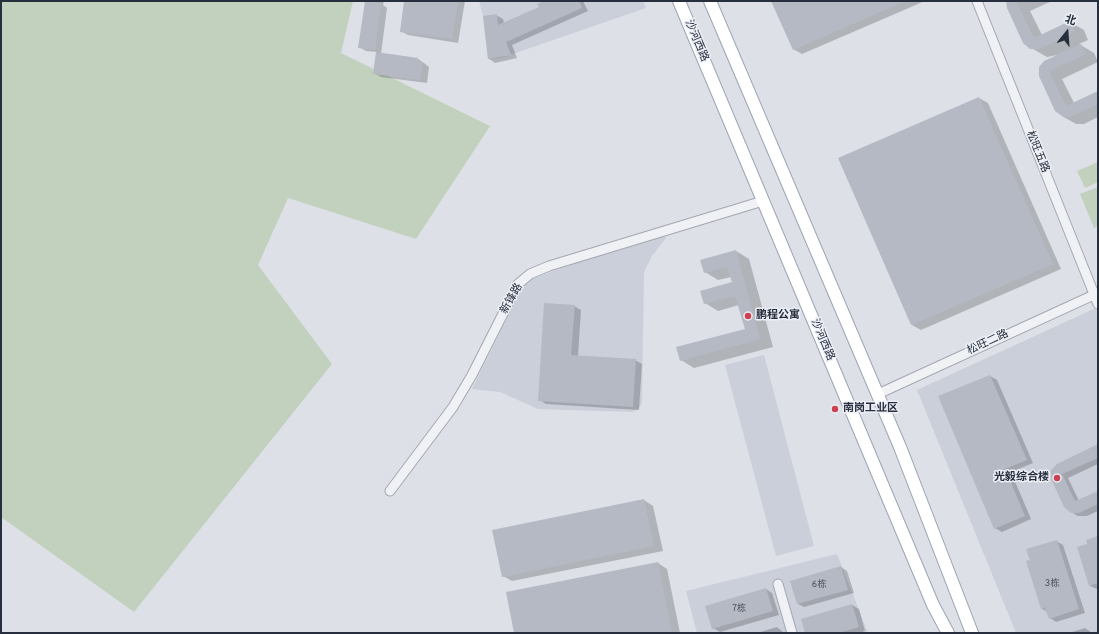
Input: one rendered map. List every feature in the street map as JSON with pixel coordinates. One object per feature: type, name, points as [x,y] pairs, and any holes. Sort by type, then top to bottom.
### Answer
[{"type":"main road","name":"沙河西路","points":[[679,1],[934,605],[948,633]]},
{"type":"main road","points":[[710,1],[903,454],[972,633]]},
{"type":"street","name":"松旺五路","points":[[976,1],[1096,293],[1098,304]]},
{"type":"street","name":"新锋路","points":[[390,491],[453,407],[472,375],[518,284],[530,274],[550,266],[763,201]]},
{"type":"street","name":"松旺二路","points":[[878,394],[1096,293]]},
{"type":"street","points":[[778,584],[792,633]]},
{"type":"shaded area","points":[[479,1],[643,1],[646,8],[501,58],[488,59],[483,16]]},
{"type":"shaded area","points":[[664,234],[666,238],[652,256],[644,272],[642,403],[639,408],[633,412],[538,409],[500,392],[472,389],[522,288],[530,280],[587,258]]},
{"type":"shaded area","points":[[1098,307],[1098,633],[1016,633],[917,390]]},
{"type":"shaded area","points":[[764,355],[814,546],[776,556],[725,365]]},
{"type":"shaded area","points":[[837,554],[868,633],[697,633],[686,591]]},
{"type":"green space","points":[[1,1],[353,1],[341,53],[490,126],[416,239],[288,198],[258,265],[332,364],[134,612],[1,517]]},
{"type":"green space","points":[[1098,162],[1098,182],[1085,188],[1077,171]]},
{"type":"green space","points":[[1098,187],[1098,226],[1094,228],[1080,194]]},
{"type":"building","points":[[365,1],[381,3],[375,50],[358,48]]},
{"type":"building","points":[[404,1],[458,1],[452,39],[400,32]]},
{"type":"building","points":[[544,1],[579,1],[582,8],[506,42],[511,55],[488,59],[483,16],[497,14],[498,25],[539,7],[537,4]]},
{"type":"building","points":[[771,1],[905,1],[793,50]]},
{"type":"building","points":[[1006,1],[1016,1],[1034,38],[1070,21],[1075,32],[1039,49],[1030,49],[1023,43],[1007,8]]},
{"type":"building","points":[[1081,44],[1086,54],[1049,71],[1066,106],[1098,91],[1098,104],[1070,117],[1062,116],[1055,111],[1039,76],[1039,67],[1044,61]]},
{"type":"building","points":[[376,52],[418,58],[418,62],[423,62],[420,80],[373,74]]},
{"type":"building","points":[[979,97],[1053,264],[911,325],[838,158]]},
{"type":"building","name":"鹏程公寓","points":[[736,250],[760,339],[680,361],[676,347],[745,329],[735,296],[704,304],[700,291],[732,282],[727,267],[704,273],[700,260]]},
{"type":"building","points":[[544,303],[575,305],[571,355],[636,359],[633,407],[538,401]]},
{"type":"building","points":[[990,375],[1027,460],[1005,469],[1025,516],[994,529],[938,396]]},
{"type":"building","name":"光毅综合楼","points":[[1098,444],[1098,458],[1062,474],[1075,501],[1098,491],[1098,504],[1079,513],[1071,513],[1064,507],[1051,479],[1051,470],[1057,464]]},
{"type":"building","points":[[644,499],[654,546],[502,577],[492,530]]},
{"type":"building","points":[[1098,536],[1098,583],[1089,586],[1077,547],[1087,544],[1086,540]]},
{"type":"building","points":[[1057,540],[1079,609],[1049,619],[1045,608],[1041,609],[1026,561],[1030,560],[1026,549]]},
{"type":"building","points":[[658,562],[672,633],[514,633],[506,592]]},
{"type":"building","points":[[841,566],[848,590],[797,604],[790,581]]},
{"type":"building","points":[[766,588],[773,611],[712,629],[705,606]]},
{"type":"building","points":[[852,604],[859,627],[839,633],[805,633],[801,619]]},
{"type":"place","name":"鹏程公寓","points":[[748,316]]},
{"type":"place","name":"南岗工业区","points":[[835,409]]},
{"type":"place","name":"光毅综合楼","points":[[1057,478]]}]
